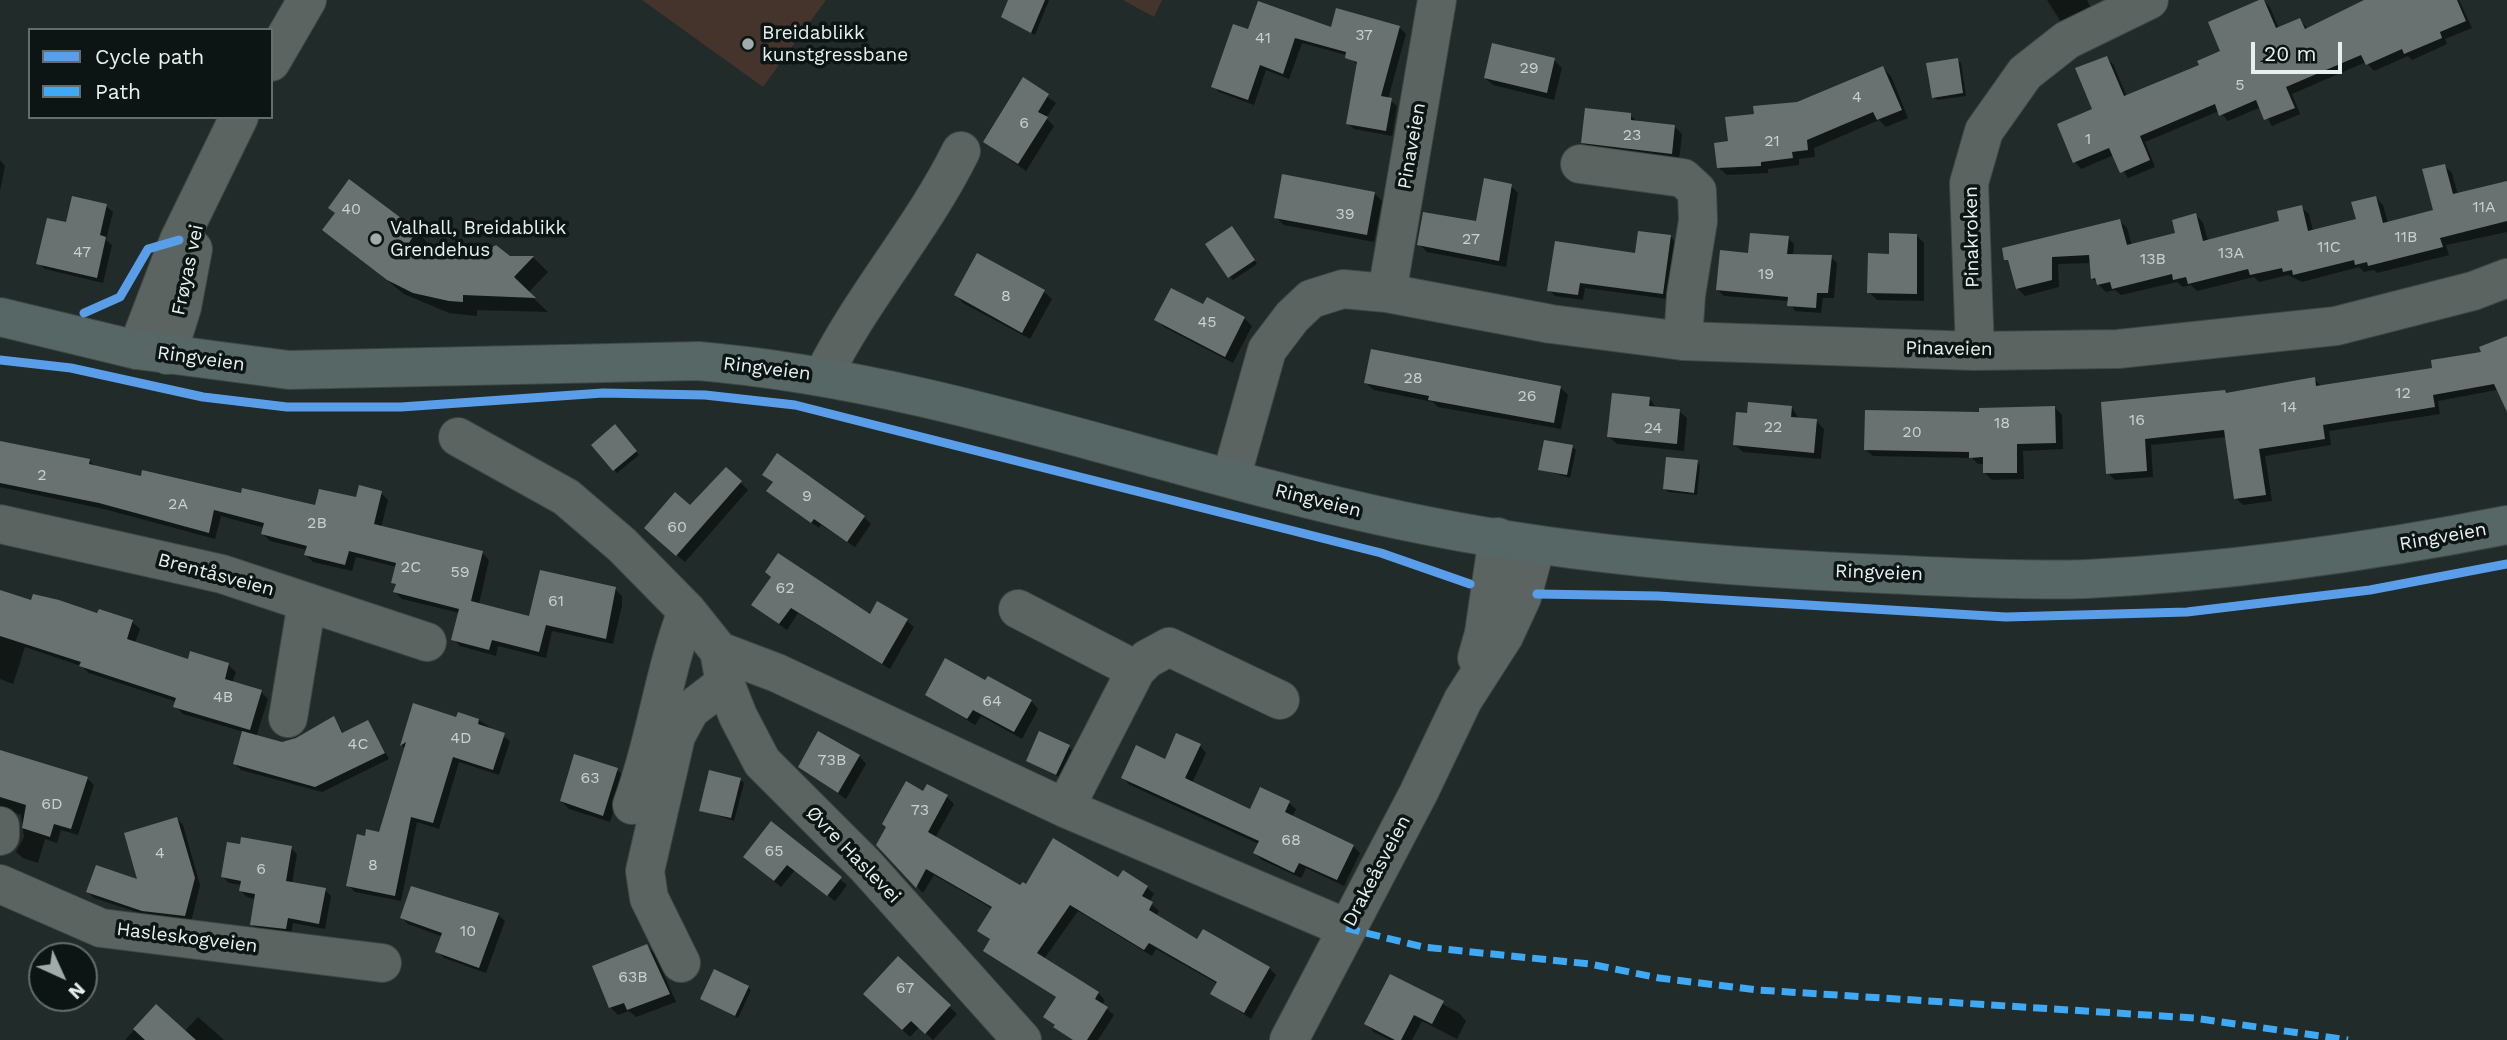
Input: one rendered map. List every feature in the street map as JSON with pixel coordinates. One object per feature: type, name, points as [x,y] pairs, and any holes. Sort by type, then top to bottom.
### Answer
[{"type":"main road","name":"Ringveien","points":[[0,317],[152,352],[289,370],[698,361],[823,376],[892,390],[1388,518],[1536,545],[1787,570],[2083,579],[2269,563],[2363,551],[2507,525]]},
{"type":"street","points":[[273,59],[307,0]]},
{"type":"street","name":"Pinaveien","points":[[1387,293],[1437,0]]},
{"type":"street","name":"Pinakroken","points":[[1975,351],[1969,183],[1984,131],[2025,73],[2067,40],[2149,0]]},
{"type":"street","name":"Frøyas vei","points":[[152,352],[179,240],[238,119]]},
{"type":"street","points":[[823,376],[871,293],[942,189],[961,151]]},
{"type":"street","points":[[1580,164],[1683,178],[1697,191],[1698,221],[1686,295],[1683,341]]},
{"type":"street","name":"Pinaveien","points":[[1231,478],[1267,350],[1292,317],[1311,299],[1343,289],[1387,293],[1551,324],[1683,341],[1975,351],[2118,349],[2336,326],[2473,291],[2507,278]]},
{"type":"street","name":"Øvre Haslevei","points":[[458,437],[566,497],[622,545],[687,611],[722,667],[738,716],[762,762],[865,865],[1022,1040]]},
{"type":"street","name":"Brentåsveien","points":[[0,524],[222,574],[427,642]]},
{"type":"street","name":"Drakeåsveien","points":[[1463,700],[1484,634],[1498,537]]},
{"type":"street","name":"Drakeåsveien","points":[[1289,1040],[1418,794],[1463,700],[1504,636],[1522,597],[1536,545]]},
{"type":"street","points":[[288,718],[307,602]]},
{"type":"street","points":[[1018,609],[1136,670]]},
{"type":"street","points":[[632,805],[650,756],[671,654],[687,611]]},
{"type":"street","points":[[1065,808],[1136,670],[1147,659],[1169,647],[1280,700]]},
{"type":"street","points":[[681,963],[649,898],[645,871],[676,736],[690,710],[722,667],[777,673],[1065,808],[1346,928]]},
{"type":"street","points":[[0,826],[0,836]]},
{"type":"street","name":"Hasleskogveien","points":[[0,884],[101,928],[382,963]]},
{"type":"shaded area","name":"Breidablikk kunstgressbane","points":[[642,0],[826,0],[763,87]]},
{"type":"shaded area","points":[[1123,0],[1162,0],[1154,17]]},
{"type":"building","points":[[1008,0],[1045,0],[1031,33],[1001,17]]},
{"type":"building","points":[[2264,0],[2276,28],[2300,18],[2305,29],[2364,0],[2457,0],[2466,21],[2440,32],[2442,38],[2404,54],[2402,49],[2366,65],[2361,55],[2286,87],[2295,108],[2264,120],[2256,100],[2219,116],[2215,104],[2140,136],[2150,160],[2120,173],[2109,148],[2073,163],[2057,124],[2092,109],[2075,68],[2107,56],[2124,96],[2199,65],[2197,61],[2220,51],[2208,22]]},
{"type":"building","points":[[1258,1],[1331,27],[1336,8],[1400,26],[1381,96],[1392,98],[1386,131],[1346,124],[1357,62],[1345,58],[1346,52],[1295,38],[1283,74],[1260,65],[1248,100],[1211,87],[1233,24],[1248,29]]},
{"type":"building","points":[[1492,43],[1555,58],[1547,93],[1484,78]]},
{"type":"building","points":[[1958,58],[1963,93],[1932,98],[1926,63]]},
{"type":"building","points":[[1883,66],[1902,110],[1877,120],[1873,112],[1807,140],[1808,150],[1792,152],[1793,158],[1761,162],[1761,166],[1717,168],[1714,143],[1728,141],[1725,117],[1754,114],[1753,106],[1797,102]]},
{"type":"building","points":[[1023,77],[1049,94],[1038,112],[1048,117],[1018,164],[983,142]]},
{"type":"building","points":[[1585,108],[1631,113],[1631,120],[1675,125],[1672,154],[1581,143]]},
{"type":"building","points":[[2445,164],[2453,194],[2507,181],[2507,221],[2440,238],[2443,247],[2368,266],[2367,262],[2355,265],[2354,260],[2293,275],[2292,270],[2283,272],[2282,268],[2250,275],[2248,269],[2188,284],[2186,277],[2173,280],[2172,274],[2112,289],[2110,282],[2097,285],[2095,278],[2091,279],[2089,255],[2052,257],[2052,280],[2016,289],[2008,260],[2004,260],[2002,248],[2120,219],[2127,245],[2175,233],[2172,220],[2196,213],[2203,241],[2279,221],[2277,211],[2302,205],[2308,231],[2356,219],[2351,202],[2376,196],[2383,223],[2433,210],[2422,169]]},
{"type":"building","points":[[1282,174],[1375,192],[1367,235],[1274,218]]},
{"type":"building","points":[[1484,178],[1512,184],[1499,261],[1417,245],[1423,212],[1476,221]]},
{"type":"building","name":"Valhall, Breidablikk Grendehus","points":[[349,179],[417,230],[409,243],[482,253],[496,245],[510,256],[534,256],[514,277],[536,298],[463,295],[463,302],[449,301],[413,293],[387,280],[322,230],[335,213],[328,208]]},
{"type":"building","points":[[72,196],[107,204],[100,235],[106,237],[97,278],[36,264],[47,218],[66,222]]},
{"type":"building","points":[[1232,226],[1255,260],[1228,278],[1205,244]]},
{"type":"building","points":[[1638,231],[1671,235],[1663,294],[1580,283],[1578,295],[1547,291],[1555,241],[1635,253]]},
{"type":"building","points":[[1750,233],[1789,236],[1787,254],[1832,255],[1828,293],[1817,293],[1816,308],[1787,306],[1788,297],[1716,290],[1720,250],[1748,253]]},
{"type":"building","points":[[1889,233],[1917,234],[1917,294],[1867,293],[1868,253],[1889,254]]},
{"type":"building","points":[[977,253],[1045,290],[1022,333],[954,295]]},
{"type":"building","points":[[1171,288],[1203,304],[1207,297],[1245,317],[1225,357],[1154,320]]},
{"type":"building","points":[[2507,336],[2507,412],[2494,384],[2433,395],[2435,407],[2323,425],[2325,439],[2259,449],[2266,495],[2234,499],[2224,430],[2145,439],[2147,471],[2106,474],[2101,402],[2225,390],[2226,393],[2315,377],[2316,386],[2432,368],[2431,360],[2481,352],[2479,347]]},
{"type":"building","points":[[1371,349],[1561,386],[1554,423],[1428,400],[1429,396],[1364,383]]},
{"type":"building","points":[[1612,393],[1650,397],[1649,406],[1680,409],[1677,444],[1607,437]]},
{"type":"building","points":[[1748,402],[1792,406],[1791,417],[1817,419],[1814,453],[1733,445],[1736,412],[1747,413]]},
{"type":"building","points":[[2055,406],[2056,443],[2017,444],[2017,473],[1983,473],[1983,457],[1969,458],[1969,452],[1864,450],[1865,410],[1979,412],[1979,408]]},
{"type":"building","points":[[615,424],[637,451],[613,471],[591,445]]},
{"type":"building","points":[[1544,440],[1573,445],[1567,475],[1538,470]]},
{"type":"building","points":[[0,441],[90,459],[89,464],[141,476],[142,470],[241,493],[242,488],[315,505],[319,489],[356,497],[359,485],[382,491],[374,524],[483,551],[471,601],[529,616],[540,570],[616,587],[606,639],[546,625],[539,652],[492,640],[489,650],[451,640],[459,609],[393,592],[396,584],[391,583],[396,563],[349,551],[345,565],[304,555],[307,546],[261,534],[264,523],[214,510],[209,533],[99,503],[0,483]]},
{"type":"building","points":[[777,453],[865,516],[847,542],[814,519],[811,523],[766,491],[773,482],[762,475]]},
{"type":"building","points":[[1666,457],[1698,460],[1694,493],[1663,489]]},
{"type":"building","points":[[726,467],[742,481],[676,556],[644,528],[675,492],[690,505]]},
{"type":"building","points":[[778,553],[870,614],[877,601],[908,619],[882,664],[791,608],[779,624],[751,605],[771,577],[765,572]]},
{"type":"building","points":[[0,590],[31,600],[33,594],[59,600],[97,613],[99,609],[133,620],[127,639],[188,659],[190,651],[229,663],[225,679],[262,690],[250,730],[173,707],[176,698],[79,666],[81,662],[0,636]]},
{"type":"building","points":[[945,658],[985,680],[988,676],[1032,700],[1014,732],[973,710],[967,719],[925,695]]},
{"type":"building","points":[[413,703],[456,717],[458,712],[479,719],[478,724],[505,733],[493,770],[453,757],[433,823],[411,817],[395,896],[346,886],[357,834],[365,836],[366,829],[379,832],[406,742],[400,746]]},
{"type":"building","points":[[334,716],[342,733],[368,720],[385,753],[315,787],[233,764],[242,731],[282,742],[296,738]]},
{"type":"building","points":[[818,731],[860,755],[838,793],[798,767]]},
{"type":"building","points":[[1039,731],[1070,745],[1056,775],[1026,761]]},
{"type":"building","points":[[1176,733],[1201,744],[1185,778],[1250,809],[1260,787],[1290,801],[1285,812],[1354,845],[1337,880],[1299,863],[1294,873],[1253,853],[1259,841],[1121,778],[1136,745],[1165,759]]},
{"type":"building","points":[[0,750],[88,777],[71,829],[54,824],[50,837],[22,828],[26,805],[0,797]]},
{"type":"building","points":[[574,754],[618,768],[603,816],[560,801]]},
{"type":"building","points":[[709,770],[741,778],[731,818],[699,811]]},
{"type":"building","points":[[906,781],[923,791],[927,784],[948,795],[928,832],[1020,885],[1023,882],[1026,884],[1053,838],[1118,877],[1123,870],[1148,886],[1142,896],[1153,902],[1149,910],[1197,939],[1203,929],[1270,967],[1244,1013],[1210,994],[1217,982],[1149,943],[1144,950],[1070,905],[1037,953],[1099,992],[1095,999],[1108,1007],[1087,1040],[1073,1040],[1053,1027],[1055,1025],[1043,1017],[1056,997],[983,951],[990,939],[977,931],[992,907],[926,869],[916,888],[876,845],[886,827],[882,824]]},
{"type":"building","points":[[177,817],[195,878],[185,916],[142,911],[86,892],[96,865],[137,879],[124,833]]},
{"type":"building","points":[[771,821],[842,877],[827,896],[787,865],[774,881],[743,857]]},
{"type":"building","points":[[241,837],[292,846],[286,881],[326,888],[319,924],[288,918],[286,929],[250,925],[255,894],[239,891],[241,881],[221,877],[227,842],[240,844]]},
{"type":"building","points":[[411,886],[499,913],[479,968],[435,952],[442,933],[400,918]]},
{"type":"building","points":[[647,944],[670,994],[627,1010],[624,1003],[609,1008],[592,966]]},
{"type":"building","points":[[898,956],[951,1005],[925,1034],[911,1021],[902,1030],[863,994]]},
{"type":"building","points":[[714,969],[749,986],[735,1016],[700,999]]},
{"type":"building","points":[[1390,974],[1444,1001],[1432,1024],[1414,1015],[1401,1040],[1395,1040],[1364,1024]]},
{"type":"building","points":[[156,1004],[196,1040],[145,1040],[133,1029]]},
{"type":"marked path","points":[[1346,928],[1423,947],[1590,964],[1659,978],[1758,990],[2194,1018],[2348,1040]]},
{"type":"cycle path","points":[[84,313],[120,297],[148,249],[179,240]]},
{"type":"cycle path","points":[[0,360],[71,368],[203,397],[287,407],[401,407],[603,393],[705,395],[795,405],[1381,553],[1470,584]]},
{"type":"cycle path","points":[[1537,594],[1658,596],[2006,617],[2187,612],[2370,590],[2507,564]]},
{"type":"place","name":"Breidablikk kunstgressbane","points":[[748,44]]},
{"type":"place","name":"Valhall, Breidablikk Grendehus","points":[[376,239]]}]
